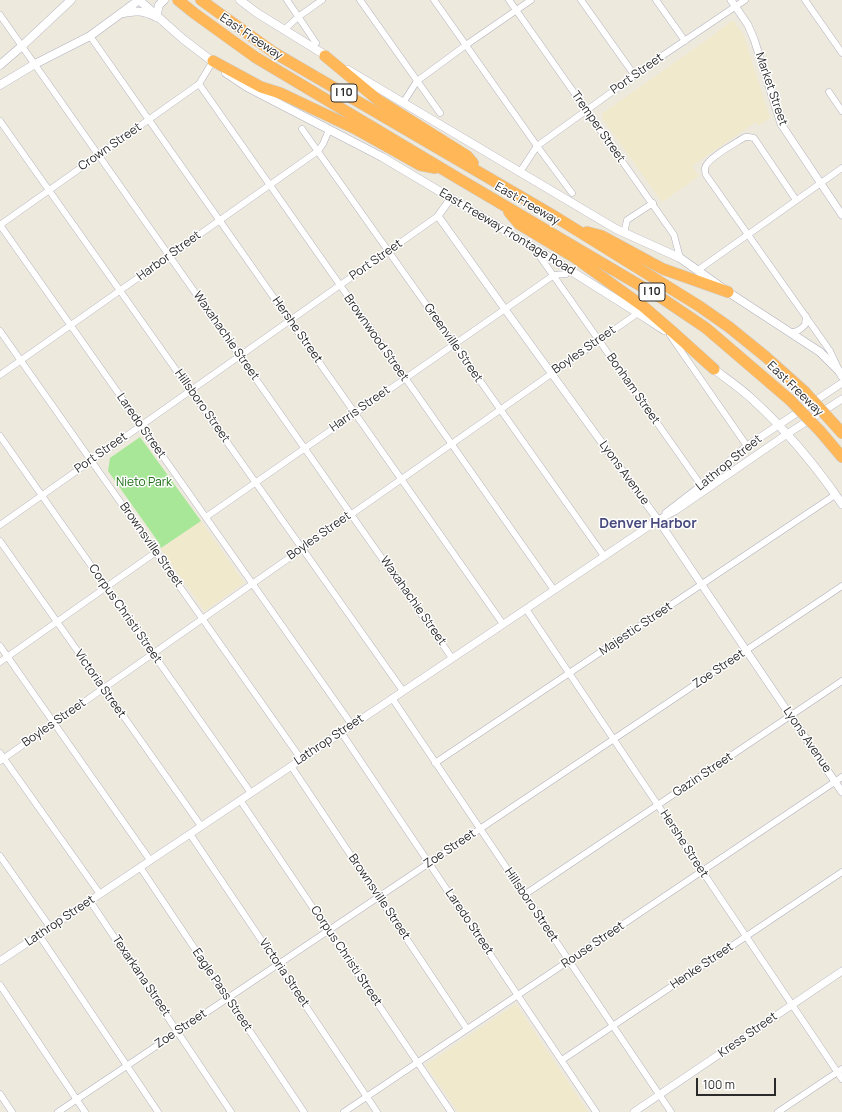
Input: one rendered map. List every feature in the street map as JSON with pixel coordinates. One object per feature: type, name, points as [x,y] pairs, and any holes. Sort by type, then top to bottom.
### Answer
[{"type":"highway","name":"East Freeway","points":[[178,0],[255,57],[669,303],[706,328],[790,400],[820,431],[842,457]]},
{"type":"highway","name":"East Freeway","points":[[204,2],[273,52],[486,176],[699,306],[729,327],[766,357],[804,391],[842,433]]},
{"type":"highway","points":[[325,56],[378,100],[467,156],[486,176]]},
{"type":"highway","points":[[213,61],[262,87],[280,93],[354,128],[420,165],[444,170]]},
{"type":"highway","points":[[500,203],[519,224],[574,257],[644,308],[714,369]]},
{"type":"highway","points":[[575,230],[602,236],[663,269],[728,292]]},
{"type":"main road","points":[[0,85],[35,64],[90,36],[139,0]]},
{"type":"main road","name":"East Freeway Frontage Road","points":[[139,0],[156,17],[183,39],[213,61],[228,75],[247,87],[382,157],[533,247],[567,272],[638,312],[670,334],[751,398],[778,424],[842,504]]},
{"type":"main road","points":[[121,14],[138,10],[156,17],[159,5],[164,0]]},
{"type":"main road","points":[[240,0],[257,13],[325,56],[582,209],[624,233],[680,258],[728,292],[820,352],[840,373]]},
{"type":"main road","points":[[0,65],[22,46],[68,1]]},
{"type":"street","points":[[287,0],[316,43]]},
{"type":"street","points":[[284,30],[298,17],[322,0]]},
{"type":"street","points":[[360,0],[440,113]]},
{"type":"street","points":[[434,0],[572,193]]},
{"type":"street","name":"Tremper Street","points":[[509,0],[674,235],[680,258]]},
{"type":"street","points":[[403,103],[417,81],[531,0]]},
{"type":"street","points":[[581,0],[635,76]]},
{"type":"street","points":[[656,0],[686,41]]},
{"type":"street","name":"Port Street","points":[[520,172],[537,146],[586,110],[686,41],[734,3],[745,0]]},
{"type":"street","points":[[805,0],[842,53]]},
{"type":"street","name":"Market Street","points":[[734,3],[748,25],[754,39],[781,124],[842,215]]},
{"type":"street","name":"Waxahachie Street","points":[[0,15],[452,658]]},
{"type":"street","name":"Hershe Street","points":[[90,36],[402,478],[503,624]]},
{"type":"street","name":"Crown Street","points":[[0,225],[199,84],[213,61]]},
{"type":"street","name":"Brownwood Street","points":[[199,84],[339,286],[554,590]]},
{"type":"street","points":[[829,92],[842,110]]},
{"type":"street","name":"Hillsboro Street","points":[[0,121],[403,691]]},
{"type":"street","name":"Greenville Street","points":[[302,129],[604,556]]},
{"type":"street","name":"Harbor Street","points":[[0,375],[318,151],[323,144],[328,130]]},
{"type":"street","points":[[796,200],[754,138],[749,136],[745,137],[714,157],[705,169],[706,175],[830,351],[840,373]]},
{"type":"street","points":[[698,270],[842,168]]},
{"type":"street","points":[[438,216],[451,198]]},
{"type":"street","points":[[624,233],[627,220],[652,203]]},
{"type":"street","name":"Port Street","points":[[0,525],[438,216]]},
{"type":"street","name":"Lyons Avenue","points":[[438,216],[658,520],[842,792]]},
{"type":"street","name":"Laredo Street","points":[[0,225],[352,725]]},
{"type":"street","name":"Bonham Street","points":[[533,247],[703,489]]},
{"type":"street","points":[[554,275],[567,272]]},
{"type":"street","points":[[562,287],[567,272]]},
{"type":"street","name":"Harris Street","points":[[206,517],[504,308],[554,275]]},
{"type":"street","name":"Boyles Street","points":[[1,757],[54,723],[638,312]]},
{"type":"street","points":[[789,332],[794,333],[800,330],[805,325],[806,316]]},
{"type":"street","name":"Brownsville Street","points":[[0,331],[301,759]]},
{"type":"street","points":[[670,334],[747,446]]},
{"type":"street","name":"Lathrop Street","points":[[703,489],[747,446],[778,424],[842,383]]},
{"type":"street","name":"Lathrop Street","points":[[0,961],[658,520],[672,507],[703,489],[842,399]]},
{"type":"street","name":"Corpus Christi Street","points":[[0,436],[250,793]]},
{"type":"street","name":"Majestic Street","points":[[435,763],[570,674],[835,495]]},
{"type":"street","name":"Victoria Street","points":[[0,541],[201,826]]},
{"type":"street","points":[[0,662],[156,552]]},
{"type":"street","name":"Zoe Street","points":[[58,1112],[842,586]]},
{"type":"street","name":"Hershe Street","points":[[526,609],[792,1005],[840,1070],[842,1079]]},
{"type":"street","points":[[0,646],[150,860]]},
{"type":"street","name":"Gazin Street","points":[[524,895],[842,682]]},
{"type":"street","name":"Hillsboro Street","points":[[392,698],[671,1112]]},
{"type":"street","name":"Laredo Street","points":[[341,732],[596,1112]]},
{"type":"street","points":[[1,757],[100,894]]},
{"type":"street","name":"Brownsville Street","points":[[291,766],[467,1029]]},
{"type":"street","name":"Rouse Street","points":[[344,1112],[842,778]]},
{"type":"street","name":"Corpus Christi Street","points":[[240,800],[451,1112]]},
{"type":"street","name":"Victoria Street","points":[[190,834],[377,1112]]},
{"type":"street","points":[[0,856],[50,927]]},
{"type":"street","name":"Eagle Pass Street","points":[[140,867],[304,1112]]},
{"type":"street","name":"Henke Street","points":[[562,1060],[842,872]]},
{"type":"street","name":"Texarkana Street","points":[[90,901],[231,1112]]},
{"type":"street","points":[[39,935],[158,1112]]},
{"type":"street","name":"Kress Street","points":[[634,1112],[842,971]]},
{"type":"street","points":[[0,985],[85,1112]]},
{"type":"street","points":[[778,1112],[840,1070]]},
{"type":"street","points":[[0,1094],[12,1112]]},
{"type":"shaded area","points":[[731,21],[734,21],[744,36],[770,118],[759,126],[756,122],[692,166],[699,176],[662,202],[602,118],[603,113]]},
{"type":"shaded area","points":[[201,521],[244,583],[205,611],[161,549]]},
{"type":"shaded area","points":[[516,1004],[588,1112],[458,1112],[426,1065]]},
{"type":"green space","name":"Nieto Park","points":[[140,437],[201,521],[161,548],[108,471],[110,458]]},
{"type":"district","name":"Denver Harbor","points":[[648,524]]}]
